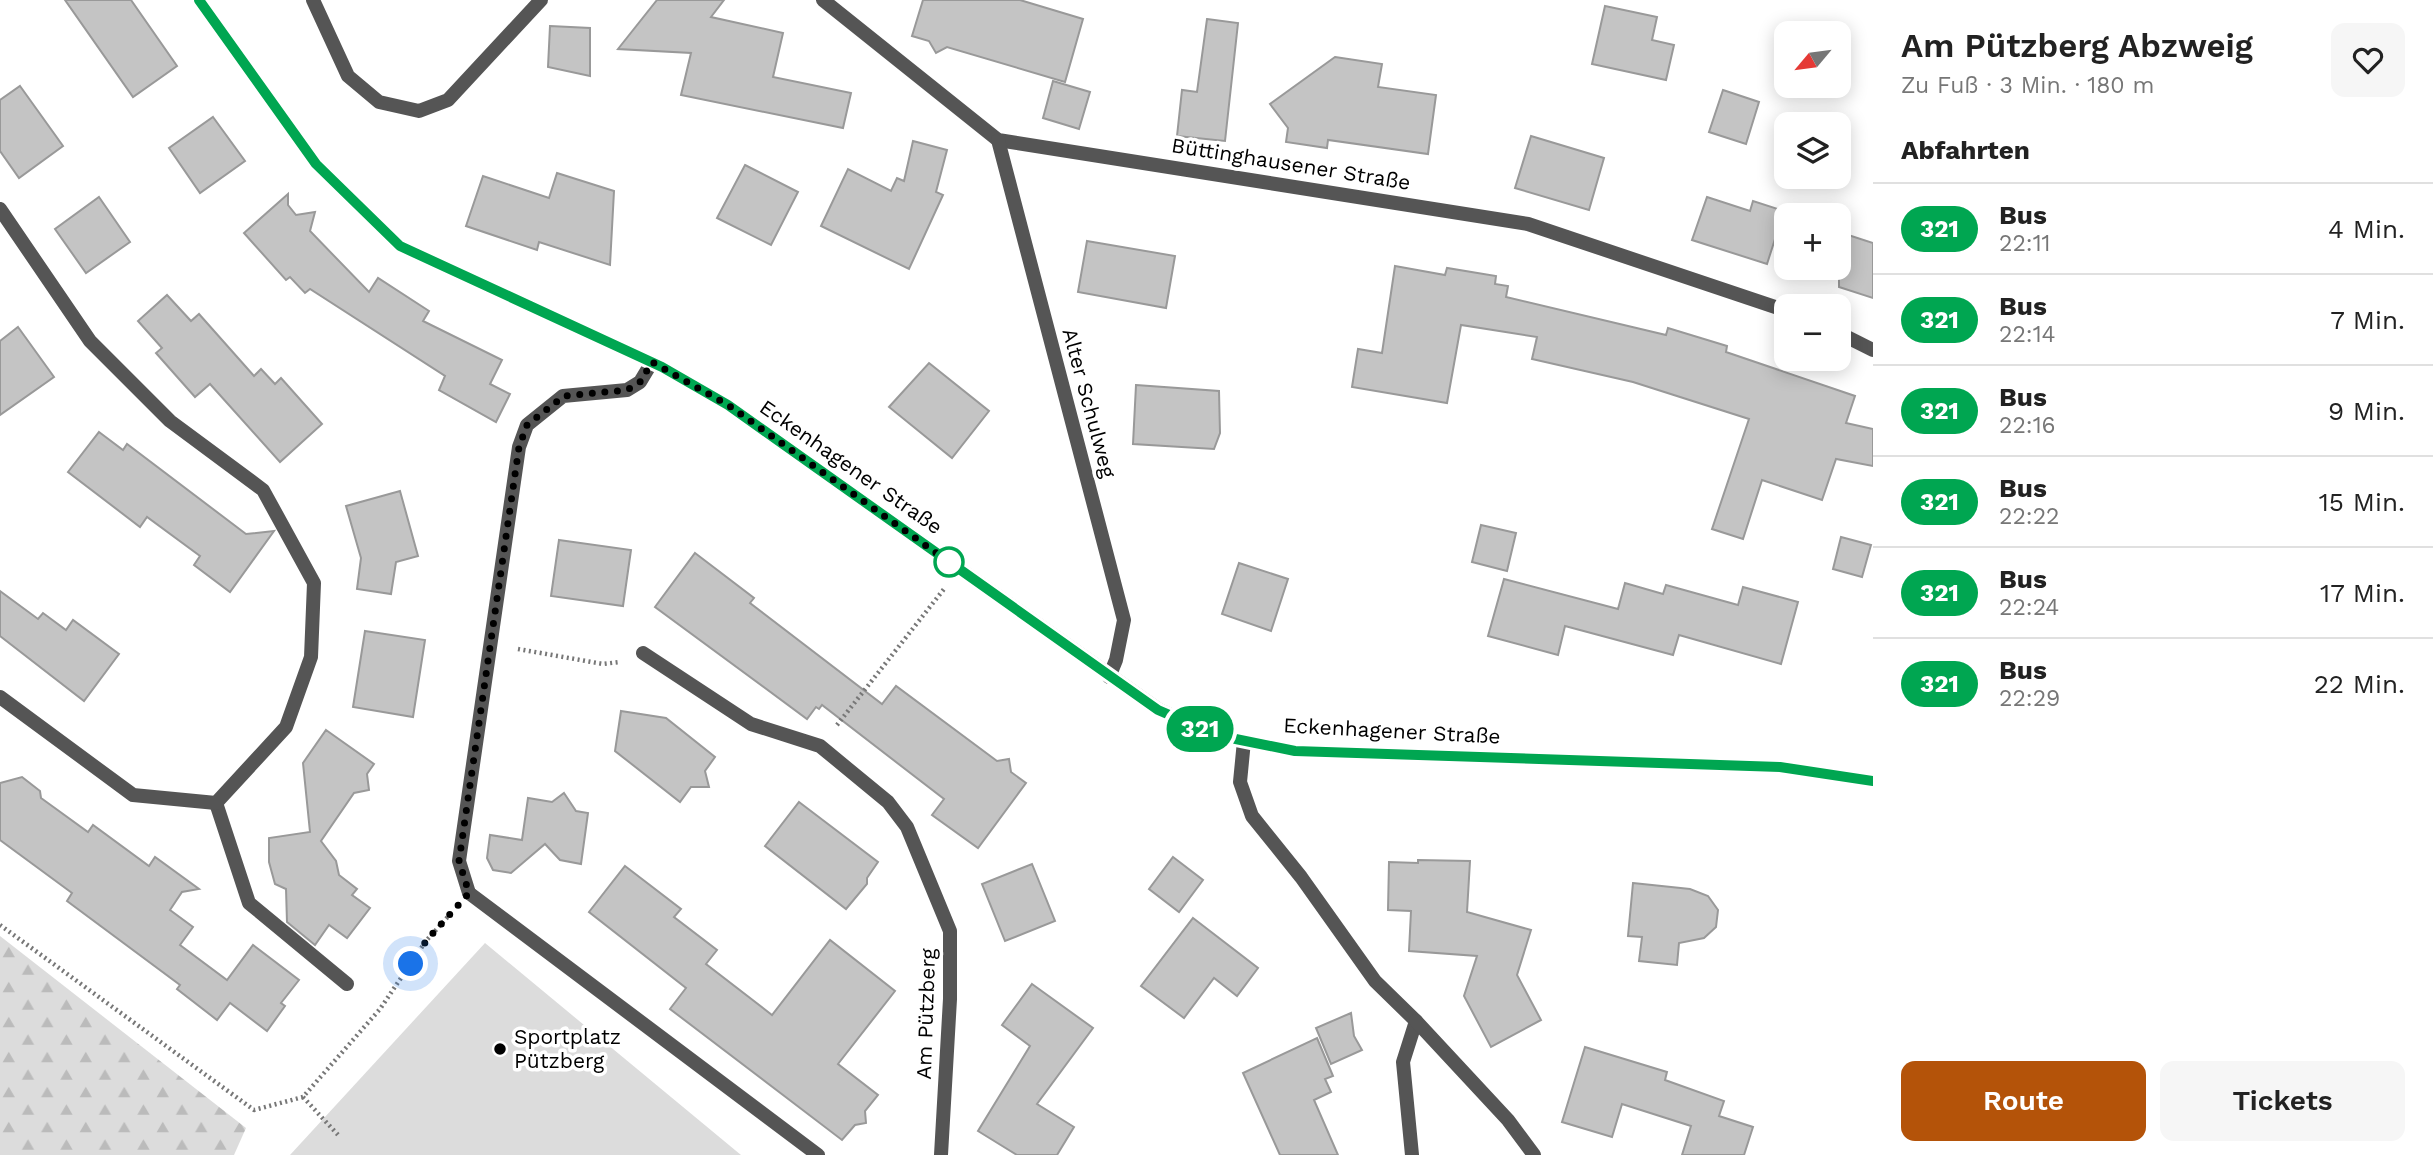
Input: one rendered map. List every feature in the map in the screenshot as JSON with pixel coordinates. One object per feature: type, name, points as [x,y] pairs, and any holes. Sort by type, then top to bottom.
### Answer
[{"type":"main road","name":"Eckenhagener Straße","points":[[199,0],[316,164],[400,246],[652,362],[728,405],[1109,677],[1176,719],[1216,735],[1295,751],[1780,767],[1873,781]]},
{"type":"street","points":[[313,0],[348,76],[379,102],[419,111],[449,100],[541,0]]},
{"type":"street","name":"Büttinghausener Straße","points":[[823,0],[998,140],[1528,224],[1774,307]]},
{"type":"street","name":"Alter Schulweg","points":[[998,140],[1124,620],[1116,660],[1109,677]]},
{"type":"street","points":[[0,209],[90,341],[170,421],[263,490],[314,583],[311,657],[286,727],[216,803]]},
{"type":"street","points":[[1851,339],[1873,350]]},
{"type":"street","points":[[652,362],[640,382],[627,390],[564,396],[527,425],[519,447],[459,861],[469,893],[818,1155]]},
{"type":"street","name":"Am Pützberg","points":[[643,653],[751,724],[820,746],[888,802],[907,827],[950,931],[950,999],[941,1155]]},
{"type":"street","points":[[0,697],[133,795],[216,803]]},
{"type":"street","points":[[1244,741],[1240,782],[1252,817],[1301,877],[1374,981],[1416,1021],[1508,1120],[1534,1155]]},
{"type":"street","points":[[216,803],[249,903],[347,984]]},
{"type":"street","points":[[1412,1155],[1403,1062],[1416,1021]]},
{"type":"path","points":[[829,734],[939,594]]},
{"type":"path","points":[[489,644],[603,664],[614,664],[643,653]]},
{"type":"path","points":[[0,925],[254,1110],[303,1097],[380,1009],[426,941],[469,893]]},
{"type":"path","points":[[303,1097],[339,1136]]},
{"type":"green space","points":[[0,936],[246,1128],[234,1155],[0,1155]]},
{"type":"green space","name":"Sportplatz Pützberg","points":[[485,943],[741,1155],[290,1155]]},
{"type":"building","points":[[65,0],[131,0],[177,66],[133,97]]},
{"type":"building","points":[[657,0],[724,0],[711,17],[783,33],[773,77],[851,93],[843,128],[681,95],[691,53],[618,49]]},
{"type":"building","points":[[923,0],[1020,0],[1083,19],[1065,82],[947,47],[936,53],[929,41],[912,36]]},
{"type":"building","points":[[1605,6],[1657,17],[1652,40],[1674,45],[1666,80],[1592,64]]},
{"type":"building","points":[[1207,19],[1238,23],[1225,141],[1177,136],[1182,90],[1197,92]]},
{"type":"building","points":[[550,26],[590,28],[590,76],[548,67]]},
{"type":"building","points":[[1335,57],[1382,64],[1378,87],[1436,95],[1428,154],[1328,140],[1327,148],[1286,142],[1288,128],[1270,104]]},
{"type":"building","points":[[1053,81],[1090,92],[1079,129],[1043,118]]},
{"type":"building","points":[[20,86],[63,146],[19,178],[0,151],[0,100]]},
{"type":"building","points":[[1723,90],[1759,102],[1746,144],[1709,132]]},
{"type":"building","points":[[213,117],[245,161],[200,193],[169,148]]},
{"type":"building","points":[[1531,136],[1604,158],[1589,210],[1515,188]]},
{"type":"building","points":[[913,141],[947,150],[936,192],[943,195],[909,269],[821,226],[848,169],[891,191],[897,178],[904,181]]},
{"type":"building","points":[[745,165],[798,192],[771,245],[717,218]]},
{"type":"building","points":[[557,173],[614,191],[610,265],[539,242],[537,250],[466,226],[483,176],[549,198]]},
{"type":"building","points":[[288,194],[288,205],[296,215],[315,212],[310,231],[369,292],[378,278],[429,311],[423,321],[502,360],[490,384],[510,394],[496,422],[439,390],[445,376],[310,289],[305,293],[290,277],[286,280],[244,233]]},
{"type":"building","points":[[99,197],[130,242],[86,273],[55,229]]},
{"type":"building","points":[[1707,197],[1750,211],[1753,201],[1774,208],[1774,242],[1767,264],[1692,240]]},
{"type":"building","points":[[1851,236],[1873,243],[1873,298],[1839,287],[1839,280],[1851,280]]},
{"type":"building","points":[[1087,241],[1175,256],[1166,308],[1078,292]]},
{"type":"building","points":[[1395,266],[1445,275],[1447,268],[1496,276],[1495,284],[1508,286],[1506,297],[1666,335],[1668,328],[1727,346],[1726,352],[1774,368],[1774,371],[1782,371],[1855,396],[1846,423],[1873,429],[1873,466],[1836,459],[1822,500],[1762,480],[1743,539],[1712,529],[1749,419],[1633,382],[1532,359],[1537,337],[1461,325],[1447,403],[1352,387],[1358,349],[1382,353]]},
{"type":"building","points":[[167,295],[191,321],[199,314],[254,376],[261,369],[275,384],[281,378],[322,424],[280,462],[210,384],[195,397],[156,353],[162,348],[138,321]]},
{"type":"building","points":[[18,327],[54,377],[0,415],[0,341]]},
{"type":"building","points":[[929,363],[989,411],[952,458],[889,407]]},
{"type":"building","points":[[1136,385],[1219,391],[1220,433],[1214,449],[1133,444]]},
{"type":"building","points":[[99,432],[123,450],[127,444],[246,534],[274,531],[230,592],[194,565],[200,556],[147,517],[140,527],[68,472]]},
{"type":"building","points":[[400,491],[418,556],[396,562],[391,594],[357,589],[361,558],[346,506]]},
{"type":"building","points":[[1481,525],[1516,533],[1507,571],[1472,562]]},
{"type":"building","points":[[1841,537],[1871,545],[1862,577],[1833,569]]},
{"type":"building","points":[[559,540],[631,550],[623,606],[551,596]]},
{"type":"building","points":[[695,553],[754,598],[750,603],[882,704],[896,686],[997,761],[1009,759],[1011,772],[1026,783],[978,848],[932,815],[944,799],[822,705],[819,709],[816,707],[807,719],[655,607]]},
{"type":"building","points":[[1239,563],[1288,579],[1271,631],[1222,614]]},
{"type":"building","points":[[1504,579],[1618,609],[1625,583],[1663,594],[1666,585],[1738,605],[1743,587],[1798,602],[1781,664],[1679,635],[1673,655],[1565,626],[1558,655],[1488,636]]},
{"type":"building","points":[[0,591],[38,619],[43,613],[66,630],[73,620],[119,654],[84,701],[0,636]]},
{"type":"building","points":[[365,631],[425,640],[413,717],[353,707]]},
{"type":"building","points":[[621,711],[666,718],[715,757],[705,771],[709,787],[691,787],[680,802],[615,751]]},
{"type":"building","points":[[326,730],[374,764],[367,774],[369,790],[354,793],[321,841],[336,861],[339,875],[357,889],[352,895],[370,908],[347,938],[329,925],[315,945],[287,922],[286,889],[275,884],[269,862],[269,838],[310,832],[303,763]]},
{"type":"building","points":[[22,777],[40,791],[41,798],[88,832],[93,825],[149,866],[155,857],[199,889],[182,892],[170,910],[193,927],[180,945],[227,980],[253,945],[299,980],[281,1003],[285,1006],[267,1031],[230,1003],[217,1020],[177,989],[180,985],[67,901],[72,893],[0,840],[0,783]]},
{"type":"building","points":[[564,793],[576,811],[588,813],[581,864],[560,860],[545,844],[511,873],[493,870],[487,858],[490,835],[522,840],[528,798],[552,802]]},
{"type":"building","points":[[799,802],[878,862],[867,878],[867,884],[846,909],[765,846]]},
{"type":"building","points":[[1173,857],[1203,880],[1179,912],[1149,889]]},
{"type":"building","points":[[1418,860],[1470,861],[1467,912],[1531,930],[1517,975],[1541,1020],[1491,1047],[1464,996],[1477,956],[1409,951],[1411,911],[1388,910],[1389,862],[1418,863]]},
{"type":"building","points":[[1032,864],[1055,921],[1005,941],[982,884]]},
{"type":"building","points":[[625,866],[681,909],[674,917],[717,950],[706,964],[772,1015],[830,940],[895,991],[838,1064],[878,1095],[865,1111],[866,1123],[855,1125],[842,1140],[670,1009],[686,988],[589,912]]},
{"type":"building","points":[[1633,883],[1690,889],[1708,896],[1718,910],[1716,927],[1704,938],[1679,943],[1677,965],[1639,961],[1642,937],[1628,936]]},
{"type":"building","points":[[1193,918],[1258,968],[1237,996],[1214,978],[1184,1018],[1141,986]]},
{"type":"building","points":[[1032,984],[1093,1028],[1037,1104],[1074,1127],[1057,1155],[1017,1155],[978,1131],[1030,1046],[1002,1025]]},
{"type":"building","points":[[1351,1013],[1354,1036],[1362,1050],[1331,1064],[1316,1028]]},
{"type":"building","points":[[1317,1038],[1333,1076],[1325,1079],[1331,1092],[1314,1100],[1338,1155],[1280,1155],[1243,1073]]},
{"type":"building","points":[[1585,1047],[1667,1072],[1665,1080],[1724,1101],[1719,1116],[1753,1127],[1744,1155],[1682,1155],[1691,1126],[1622,1104],[1612,1137],[1562,1122]]},
{"type":"bus line","name":"321","points":[[199,0],[316,164],[400,246],[662,367],[728,405],[1109,677],[1176,719],[1216,735],[1295,751],[1780,767],[1873,781]]},
{"type":"place","name":"Sportplatz Pützberg","points":[[500,1049]]},
{"type":"route","points":[[411,964],[426,941],[469,893],[459,861],[519,447],[527,425],[564,396],[627,390],[640,382],[652,362],[728,405],[949,562]]}]
